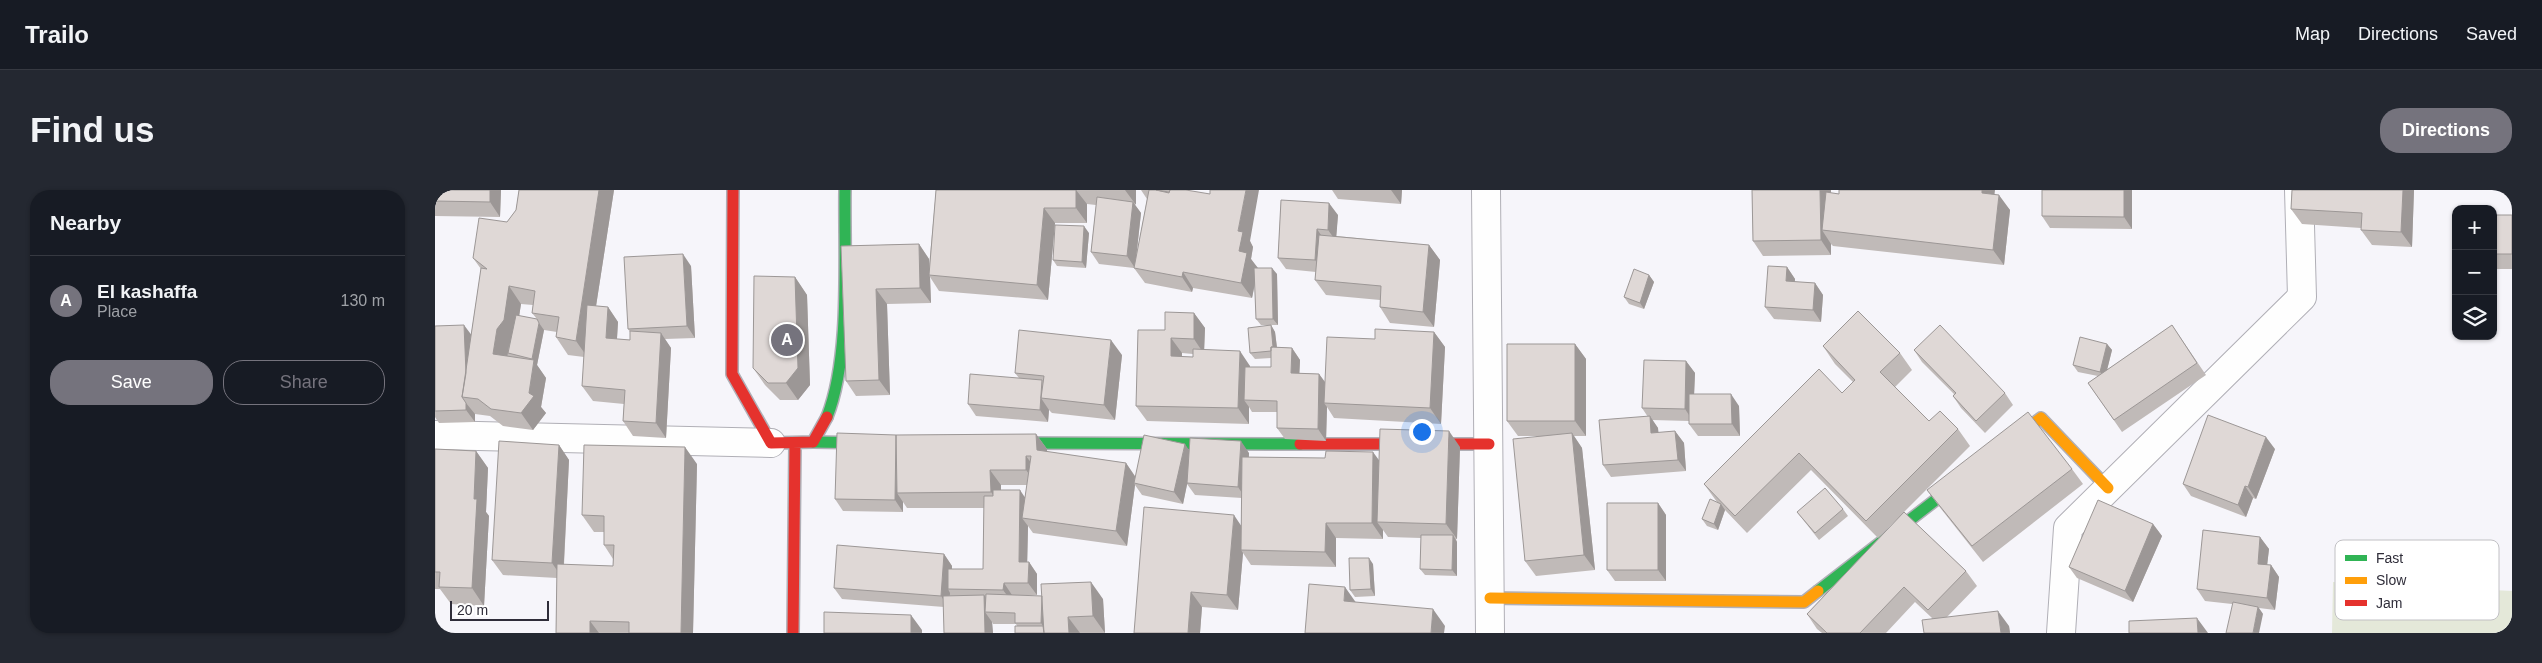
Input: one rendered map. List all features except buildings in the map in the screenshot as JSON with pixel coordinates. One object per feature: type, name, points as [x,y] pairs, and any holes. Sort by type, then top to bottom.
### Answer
[{"type":"street","points":[[733,190],[732,374],[783,443],[793,633]]},
{"type":"street","points":[[813,442],[828,416],[838,385],[843,318],[845,190]]},
{"type":"street","points":[[1486,190],[1490,633]]},
{"type":"street","points":[[2061,633],[2067,528],[2302,297],[2299,190]]},
{"type":"street","points":[[1995,453],[2041,418],[2108,488]]},
{"type":"street","points":[[435,435],[783,443],[883,442]]},
{"type":"street","points":[[992,443],[1489,444]]},
{"type":"street","points":[[1490,598],[1804,602],[1972,471]]},
{"type":"shaded area","points":[[2333,582],[2335,582],[2335,620],[2499,620],[2499,590],[2512,591],[2512,633],[2332,633]]},
{"type":"traffic: fast","points":[[827,417],[835,392],[843,336],[845,306],[845,190]]},
{"type":"traffic: fast","points":[[813,442],[875,443]]},
{"type":"traffic: fast","points":[[1005,443],[1300,444]]},
{"type":"traffic: fast","points":[[1818,591],[1964,478]]},
{"type":"traffic: slow","points":[[2006,445],[2041,418],[2108,488]]},
{"type":"traffic: slow","points":[[1490,598],[1804,602],[1818,591]]},
{"type":"traffic: jam","points":[[733,190],[732,374],[771,443],[813,442],[827,417]]},
{"type":"traffic: jam","points":[[793,633],[795,443]]},
{"type":"traffic: jam","points":[[1300,444],[1489,444]]},
{"type":"place","name":"El kashaffa","points":[[787,340]]}]
